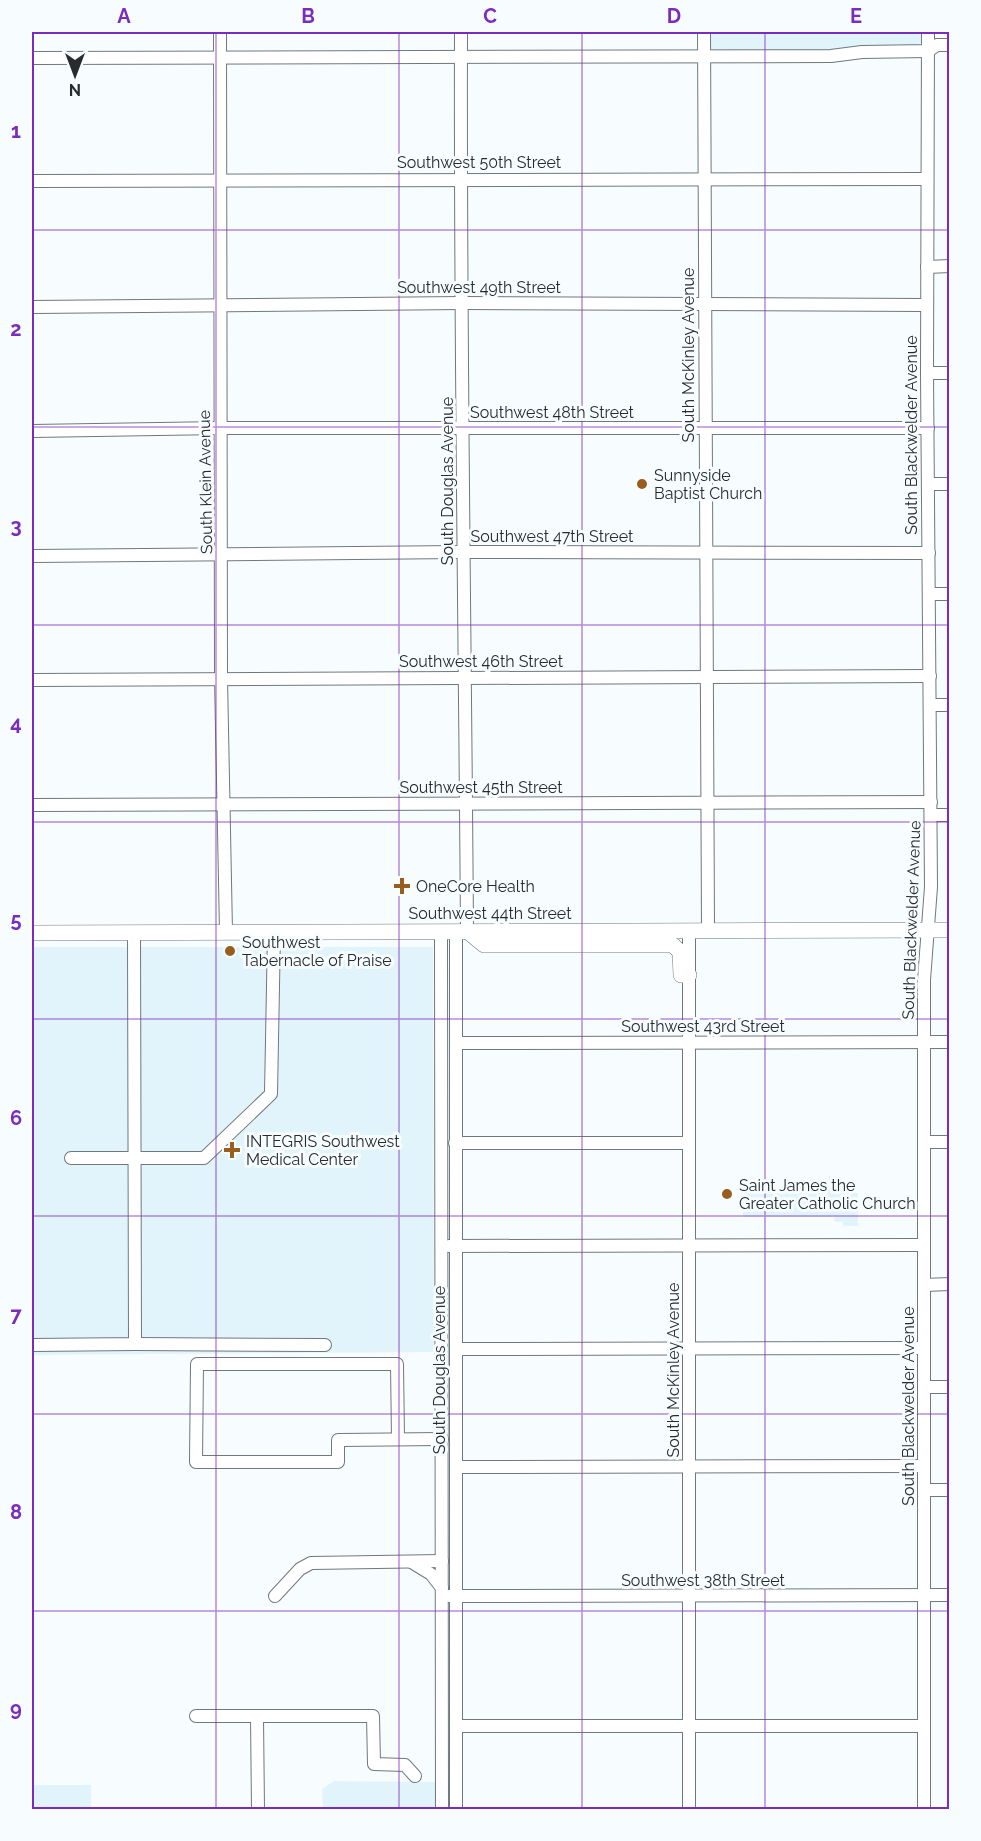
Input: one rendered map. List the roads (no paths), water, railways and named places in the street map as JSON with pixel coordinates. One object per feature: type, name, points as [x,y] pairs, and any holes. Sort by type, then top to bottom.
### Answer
[{"type":"main road","name":"Southwest 44th Street","points":[[32,933],[950,930]]},
{"type":"main road","points":[[455,931],[484,945],[673,945],[680,952],[685,975]]},
{"type":"street","name":"South Klein Avenue","points":[[220,32],[223,554],[221,678],[225,805],[225,932]]},
{"type":"street","name":"South Douglas Avenue","points":[[442,1809],[441,1246],[455,931],[466,804],[462,552],[464,428],[461,32]]},
{"type":"street","name":"South McKinley Avenue","points":[[704,32],[708,931]]},
{"type":"street","name":"South Blackwelder Avenue","points":[[924,1809],[924,953],[931,909],[927,373],[928,32]]},
{"type":"street","points":[[32,58],[704,56],[928,51],[937,45],[950,45]]},
{"type":"street","name":"Southwest 50th Street","points":[[32,181],[462,178],[927,179]]},
{"type":"street","points":[[927,267],[950,266]]},
{"type":"street","name":"Southwest 49th Street","points":[[32,307],[463,303],[927,305]]},
{"type":"street","points":[[927,373],[950,373]]},
{"type":"street","name":"Southwest 48th Street","points":[[32,431],[221,428],[928,428]]},
{"type":"street","points":[[929,484],[950,484]]},
{"type":"street","name":"Southwest 47th Street","points":[[32,556],[462,552],[929,553]]},
{"type":"street","points":[[930,594],[950,594]]},
{"type":"street","name":"Southwest 46th Street","points":[[32,680],[706,679],[930,676]]},
{"type":"street","points":[[931,705],[950,705]]},
{"type":"street","name":"Southwest 45th Street","points":[[32,805],[706,801],[931,809],[950,815]]},
{"type":"street","name":"South Douglas Avenue","points":[[455,931],[456,1809]]},
{"type":"street","name":"South McKinley Avenue","points":[[689,931],[685,975],[690,1043],[689,1809]]},
{"type":"street","points":[[71,1158],[204,1158],[271,1094],[274,932]]},
{"type":"street","points":[[134,933],[135,1344]]},
{"type":"street","name":"Southwest 43rd Street","points":[[456,1044],[950,1042]]},
{"type":"street","points":[[924,1142],[950,1142]]},
{"type":"street","points":[[455,1143],[689,1143]]},
{"type":"street","points":[[441,1246],[924,1245]]},
{"type":"street","points":[[924,1285],[950,1284]]},
{"type":"street","points":[[32,1344],[325,1345]]},
{"type":"street","points":[[456,1349],[924,1348]]},
{"type":"street","points":[[398,1439],[397,1364],[197,1364],[196,1462],[338,1462],[338,1440],[442,1439]]},
{"type":"street","points":[[924,1387],[950,1387]]},
{"type":"street","points":[[456,1467],[924,1466]]},
{"type":"street","points":[[924,1490],[950,1490]]},
{"type":"street","points":[[275,1596],[300,1569],[311,1563],[442,1561]]},
{"type":"street","points":[[412,1562],[431,1574],[442,1592]]},
{"type":"street","name":"Southwest 38th Street","points":[[442,1592],[456,1596],[950,1595]]},
{"type":"street","points":[[196,1716],[373,1716],[374,1764],[405,1765],[415,1776]]},
{"type":"street","points":[[258,1717],[258,1809]]},
{"type":"street","points":[[456,1725],[924,1725]]},
{"type":"street","points":[[442,1778],[456,1778]]},
{"type":"place","name":"Sunnyside Baptist Church","points":[[642,484]]},
{"type":"place","name":"OneCore Health","points":[[402,886]]},
{"type":"place","name":"Southwest Tabernacle of Praise","points":[[230,951]]},
{"type":"place","name":"INTEGRIS Southwest Medical Center","points":[[232,1150]]},
{"type":"place","name":"Saint James the Greater Catholic Church","points":[[727,1194]]}]
